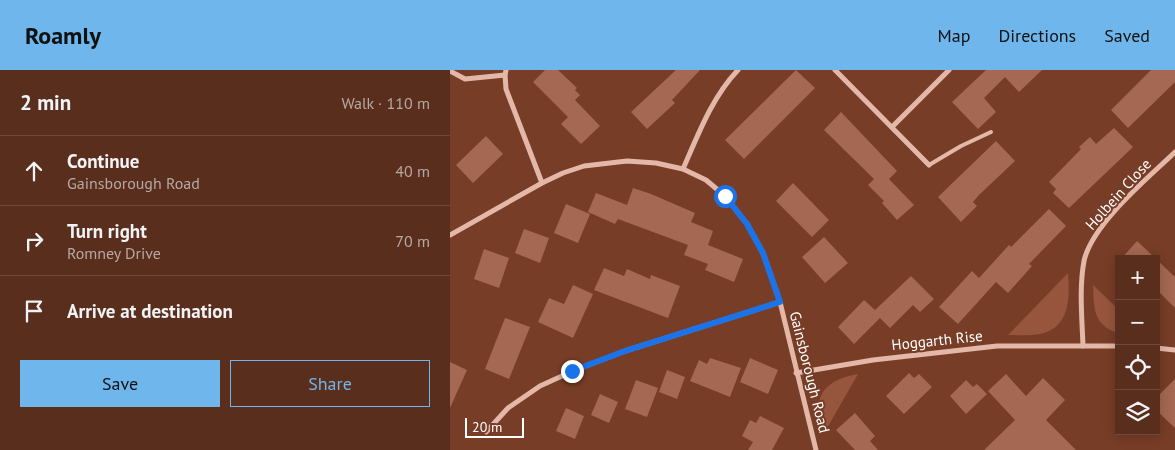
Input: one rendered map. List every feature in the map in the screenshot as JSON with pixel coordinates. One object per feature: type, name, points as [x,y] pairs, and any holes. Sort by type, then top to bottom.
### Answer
[{"type":"street","points":[[682,169],[717,99],[730,78],[738,70]]},
{"type":"street","points":[[835,70],[929,165]]},
{"type":"street","points":[[892,126],[949,70]]},
{"type":"street","points":[[450,71],[466,79],[505,72],[506,89],[542,183]]},
{"type":"street","name":"Holbein Close","points":[[1082,346],[1082,274],[1085,258],[1092,242],[1103,225],[1129,196],[1175,152]]},
{"type":"street","name":"Gainsborough Road","points":[[450,235],[542,183],[570,170],[604,163],[627,161],[656,163],[682,169],[706,180],[725,196],[747,224],[763,253],[780,302],[816,450]]},
{"type":"street","points":[[486,432],[508,408],[540,386],[572,371],[625,351],[780,302]]},
{"type":"street","name":"Hoggarth Rise","points":[[796,373],[941,351],[1008,345],[1115,346]]},
{"type":"street","points":[[1160,348],[1175,350]]},
{"type":"lane","points":[[929,165],[961,146],[991,132]]},
{"type":"shaded area","points":[[1068,273],[1068,302],[1063,319],[1050,331],[1040,334],[1008,335]]},
{"type":"shaded area","points":[[1093,285],[1115,306],[1115,332],[1104,326],[1100,321],[1094,302]]},
{"type":"shaded area","points":[[858,374],[826,430],[820,411],[819,403],[821,396],[836,381]]},
{"type":"building","points":[[545,70],[558,70],[577,88],[575,90],[580,95],[575,100],[600,126],[581,144],[561,124],[568,117],[533,82]]},
{"type":"building","points":[[676,70],[700,70],[672,100],[675,103],[647,129],[631,112]]},
{"type":"building","points":[[796,70],[815,88],[744,159],[725,140]]},
{"type":"building","points":[[986,70],[1042,70],[1019,92],[1005,77],[984,98],[996,112],[978,129],[952,102]]},
{"type":"building","points":[[1151,70],[1175,70],[1175,82],[1128,128],[1111,110]]},
{"type":"building","points":[[841,112],[897,171],[889,179],[914,205],[897,220],[882,203],[884,201],[868,185],[874,179],[824,130]]},
{"type":"building","points":[[1114,128],[1133,147],[1069,208],[1053,193],[1056,189],[1049,182],[1090,137],[1096,144]]},
{"type":"building","points":[[486,136],[503,154],[473,183],[456,165]]},
{"type":"building","points":[[996,141],[1015,161],[979,195],[973,202],[977,206],[961,222],[938,197]]},
{"type":"building","points":[[793,183],[829,220],[812,237],[776,201]]},
{"type":"building","points":[[633,188],[695,213],[691,222],[713,231],[708,245],[743,259],[734,282],[705,270],[708,264],[684,255],[688,245],[618,219],[615,224],[588,212],[596,193],[627,205]]},
{"type":"building","points":[[566,204],[590,214],[578,243],[554,233]]},
{"type":"building","points":[[1049,209],[1066,226],[1029,264],[1032,266],[1008,293],[996,282],[958,324],[939,307],[972,271],[979,278],[1009,245],[1011,247]]},
{"type":"building","points":[[524,229],[549,238],[540,263],[515,253]]},
{"type":"building","points":[[824,237],[848,263],[825,283],[802,257]]},
{"type":"building","points":[[1137,241],[1152,255],[1125,255]]},
{"type":"building","points":[[484,249],[509,258],[499,288],[474,279]]},
{"type":"building","points":[[1160,263],[1175,277],[1175,308],[1160,293]]},
{"type":"building","points":[[604,268],[624,276],[627,269],[650,279],[651,275],[680,286],[668,318],[594,290]]},
{"type":"building","points":[[911,276],[934,299],[920,312],[913,305],[890,328],[880,318],[854,344],[838,327],[864,300],[875,310]]},
{"type":"building","points":[[573,285],[593,294],[573,338],[538,322],[549,298],[564,304]]},
{"type":"building","points":[[505,318],[530,327],[509,379],[485,369]]},
{"type":"building","points":[[710,358],[741,368],[730,397],[690,381],[699,360],[707,364]]},
{"type":"building","points":[[750,358],[778,370],[768,394],[740,382]]},
{"type":"building","points":[[450,362],[467,370],[450,408]]},
{"type":"building","points":[[667,370],[685,377],[677,399],[659,392]]},
{"type":"building","points":[[909,373],[914,378],[919,374],[932,387],[904,414],[886,396]]},
{"type":"building","points":[[1006,374],[1026,396],[1043,378],[1065,400],[1046,420],[1076,450],[984,450],[1015,420],[988,391]]},
{"type":"building","points":[[1175,379],[1175,428],[1160,414],[1160,394]]},
{"type":"building","points":[[636,380],[658,388],[647,417],[625,409]]},
{"type":"building","points":[[966,380],[973,387],[977,384],[987,394],[966,414],[950,396]]},
{"type":"building","points":[[600,394],[618,402],[609,423],[591,415]]},
{"type":"building","points":[[566,408],[584,416],[575,439],[556,431]]},
{"type":"building","points":[[855,413],[875,436],[870,441],[878,450],[855,450],[836,430]]},
{"type":"building","points":[[760,416],[784,428],[772,450],[748,450],[753,442],[742,436],[750,420],[756,423]]},
{"type":"route","points":[[572,371],[625,351],[780,302],[763,253],[747,224],[725,196]]}]
